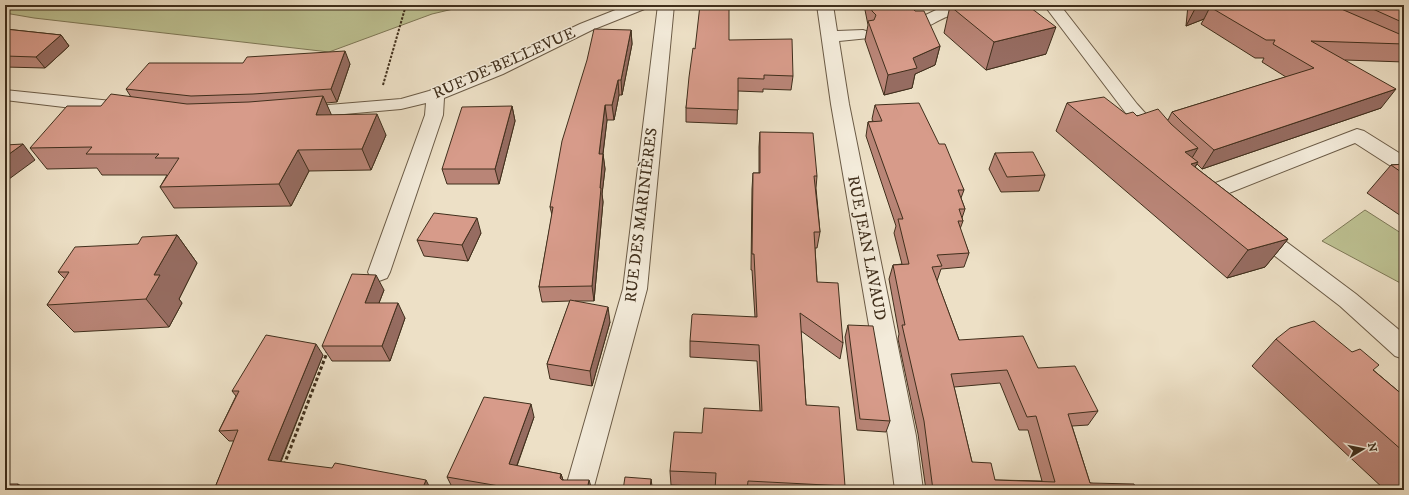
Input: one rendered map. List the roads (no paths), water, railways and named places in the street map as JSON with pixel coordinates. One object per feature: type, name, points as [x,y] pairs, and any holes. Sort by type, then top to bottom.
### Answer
[{"type":"street","name":"RUE DE BELLEVUE","points":[[283,113],[401,104],[435,95],[497,70],[586,27],[642,5]]},
{"type":"street","name":"RUE DES MARINIÈRES","points":[[578,490],[635,289],[666,5]]},
{"type":"street","name":"RUE JEAN LAVAUD","points":[[825,5],[840,104],[902,436],[909,490]]},
{"type":"street","points":[[917,25],[942,13],[977,5]]},
{"type":"street","points":[[1052,5],[1131,108],[1170,152]]},
{"type":"street","points":[[830,36],[863,35]]},
{"type":"street","points":[[5,95],[146,110]]},
{"type":"street","points":[[379,272],[434,114],[435,95]]},
{"type":"street","points":[[1212,192],[1357,135],[1404,165]]},
{"type":"street","points":[[1196,177],[1228,206]]},
{"type":"street","points":[[1244,220],[1348,300],[1404,349]]}]
